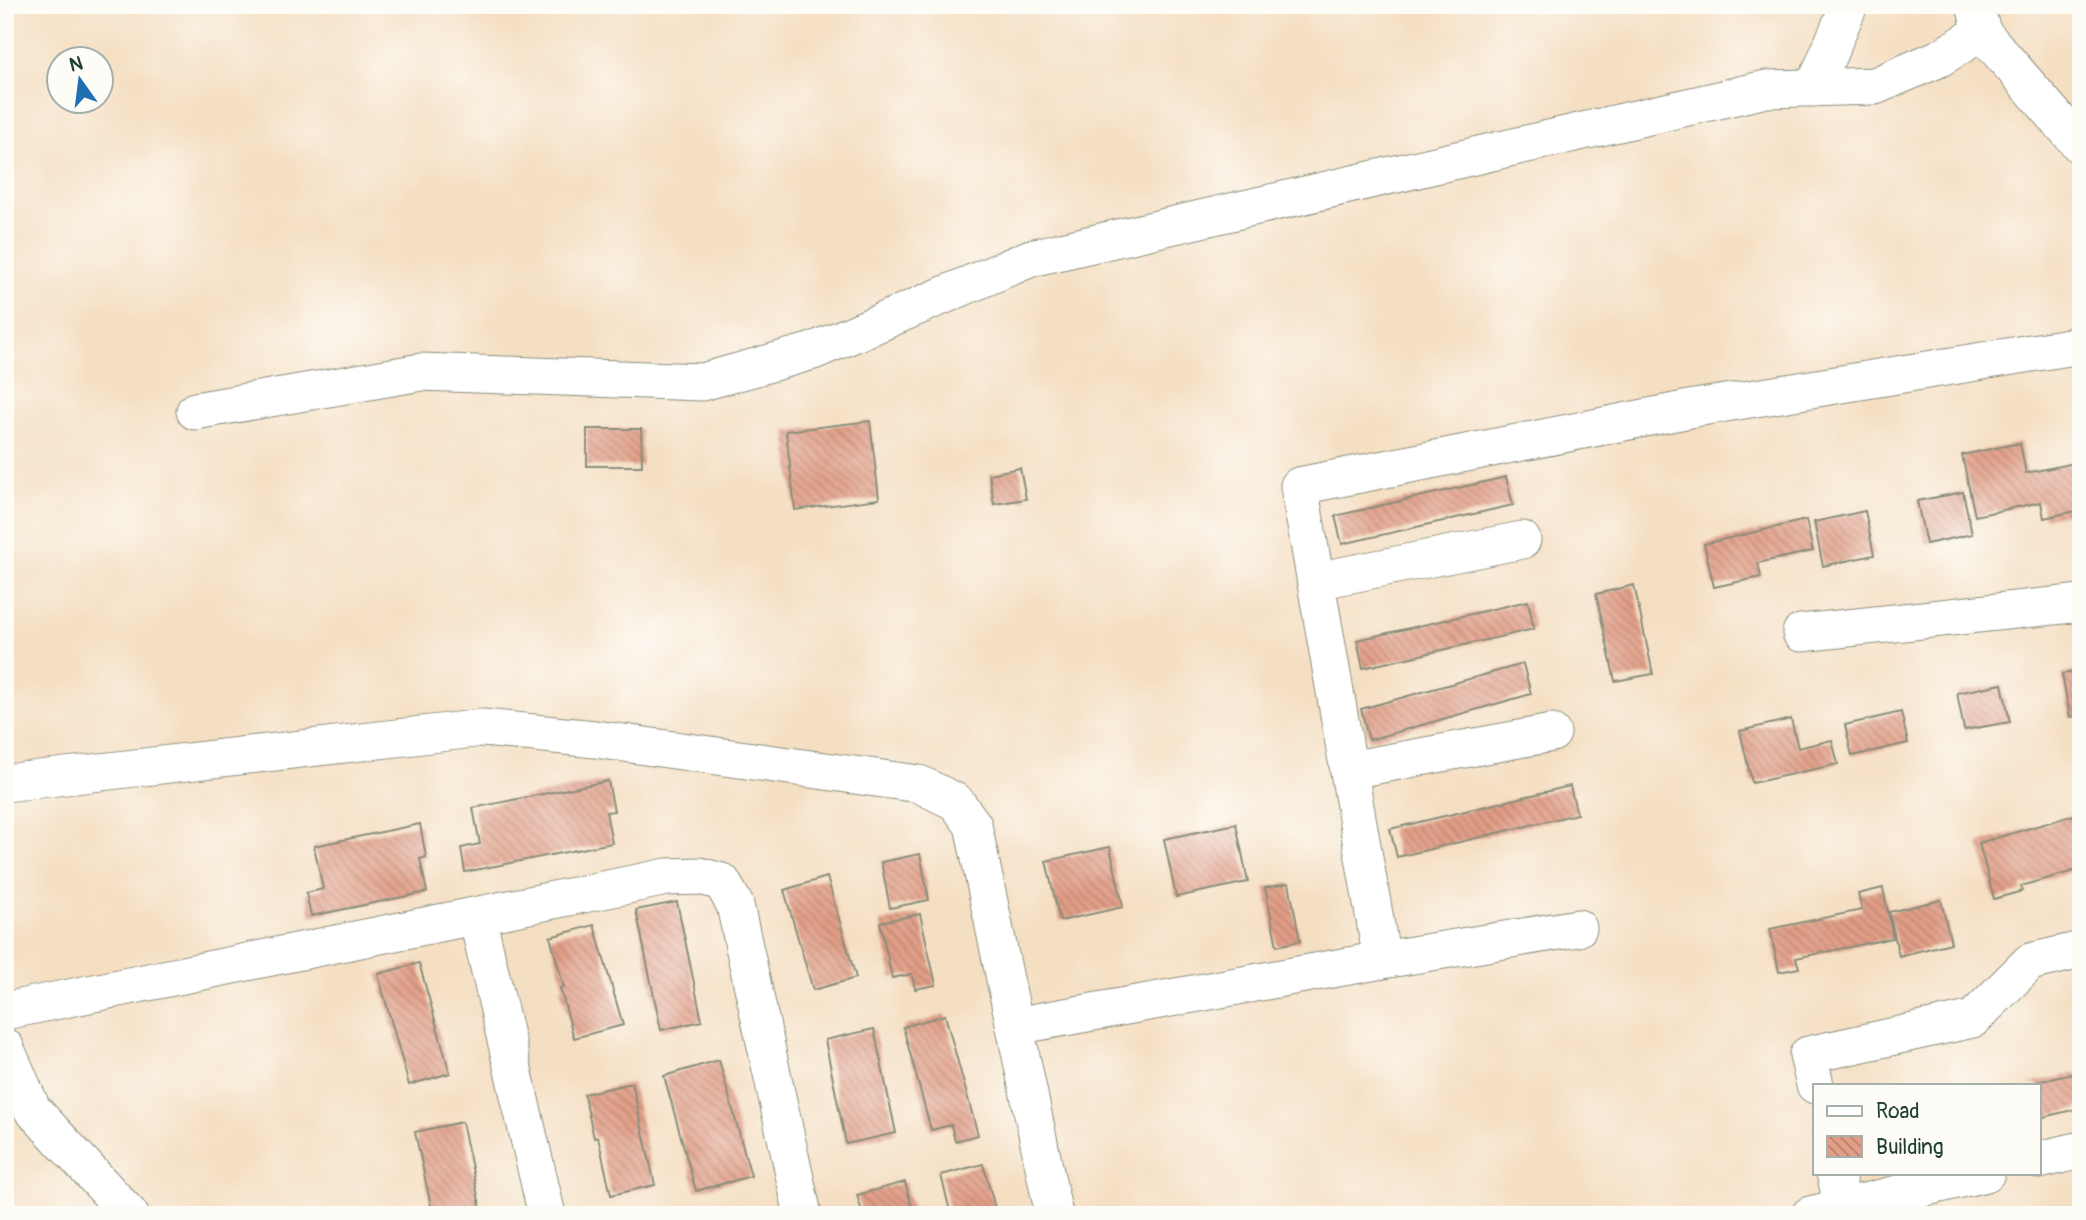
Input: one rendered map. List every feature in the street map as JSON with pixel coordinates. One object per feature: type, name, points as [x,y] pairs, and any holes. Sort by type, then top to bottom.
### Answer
[{"type":"street","points":[[1814,88],[1849,5]]},
{"type":"street","points":[[195,411],[421,372],[702,382],[813,351],[1031,258],[1766,89],[1875,86],[1940,58],[1979,19],[2081,146]]},
{"type":"street","points":[[1382,960],[1299,486],[1695,408],[2081,345]]},
{"type":"street","points":[[1315,580],[1522,540]]},
{"type":"street","points":[[1801,634],[2081,603]]},
{"type":"street","points":[[5,783],[483,728],[595,739],[919,784],[956,802],[972,825],[1055,1215]]},
{"type":"street","points":[[1349,770],[1552,733]]},
{"type":"street","points":[[5,1011],[667,877],[700,876],[722,882],[735,905],[803,1215]]},
{"type":"street","points":[[477,916],[547,1215]]},
{"type":"street","points":[[1015,1026],[1578,928]]},
{"type":"street","points":[[1815,1084],[1808,1055],[1973,1019],[2030,962],[2081,950]]},
{"type":"street","points":[[5,1046],[32,1109],[130,1215]]},
{"type":"street","points":[[2040,1160],[2081,1150]]},
{"type":"street","points":[[1829,1198],[1980,1174]]},
{"type":"building","points":[[870,421],[879,499],[795,510],[786,431]]},
{"type":"building","points":[[587,429],[641,429],[642,466],[587,466]]},
{"type":"building","points":[[2020,443],[2026,473],[2080,462],[2081,510],[2044,518],[2041,502],[1975,516],[1962,455]]},
{"type":"building","points":[[1020,468],[1026,499],[994,504],[989,474]]},
{"type":"building","points":[[1506,477],[1513,505],[1342,544],[1335,516]]},
{"type":"building","points":[[1963,492],[1972,534],[1926,544],[1917,501]]},
{"type":"building","points":[[1865,511],[1874,555],[1823,566],[1814,522]]},
{"type":"building","points":[[1806,520],[1813,551],[1758,563],[1761,577],[1714,587],[1704,544]]},
{"type":"building","points":[[1634,585],[1653,674],[1615,681],[1596,594]]},
{"type":"building","points":[[1528,601],[1534,629],[1363,668],[1357,640]]},
{"type":"building","points":[[1523,664],[1531,694],[1369,740],[1361,709]]},
{"type":"building","points":[[2081,671],[2081,715],[2070,717],[2062,674]]},
{"type":"building","points":[[2002,684],[2010,722],[1964,730],[1957,693]]},
{"type":"building","points":[[1901,712],[1908,743],[1852,756],[1845,725]]},
{"type":"building","points":[[1791,719],[1798,748],[1832,740],[1838,764],[1752,783],[1740,731]]},
{"type":"building","points":[[608,781],[614,811],[606,812],[612,843],[465,872],[461,848],[480,844],[473,808]]},
{"type":"building","points":[[1570,786],[1577,814],[1397,857],[1390,829]]},
{"type":"building","points":[[2081,813],[2081,869],[2021,886],[2022,891],[1994,899],[1979,843]]},
{"type":"building","points":[[420,824],[426,857],[420,859],[427,892],[311,916],[306,893],[323,889],[314,846]]},
{"type":"building","points":[[1236,824],[1248,882],[1176,897],[1164,839]]},
{"type":"building","points":[[1110,847],[1123,907],[1060,921],[1046,861]]},
{"type":"building","points":[[920,854],[929,900],[890,908],[881,862]]},
{"type":"building","points":[[827,877],[856,978],[813,990],[784,890]]},
{"type":"building","points":[[1289,883],[1300,941],[1277,946],[1265,888]]},
{"type":"building","points":[[1883,888],[1893,938],[1796,958],[1799,968],[1779,972],[1770,929],[1862,910],[1858,894]]},
{"type":"building","points":[[1941,900],[1951,943],[1899,956],[1889,912]]},
{"type":"building","points":[[677,902],[702,1021],[661,1030],[636,910]]},
{"type":"building","points":[[920,914],[936,985],[915,989],[912,974],[892,978],[880,922]]},
{"type":"building","points":[[594,925],[623,1025],[574,1038],[550,937]]},
{"type":"building","points":[[419,963],[450,1073],[409,1085],[378,974]]},
{"type":"building","points":[[945,1015],[978,1135],[955,1141],[951,1125],[931,1130],[903,1027]]},
{"type":"building","points":[[874,1029],[896,1133],[846,1144],[825,1040]]},
{"type":"building","points":[[719,1060],[751,1176],[696,1191],[664,1076]]},
{"type":"building","points":[[2081,1072],[2081,1108],[2040,1118],[2040,1084],[2028,1084]]},
{"type":"building","points":[[632,1083],[655,1185],[611,1195],[598,1137],[594,1138],[584,1094]]},
{"type":"building","points":[[462,1122],[482,1215],[433,1215],[415,1132]]},
{"type":"building","points":[[983,1164],[997,1215],[951,1215],[941,1175]]},
{"type":"building","points":[[905,1182],[914,1215],[863,1215],[857,1195]]}]
